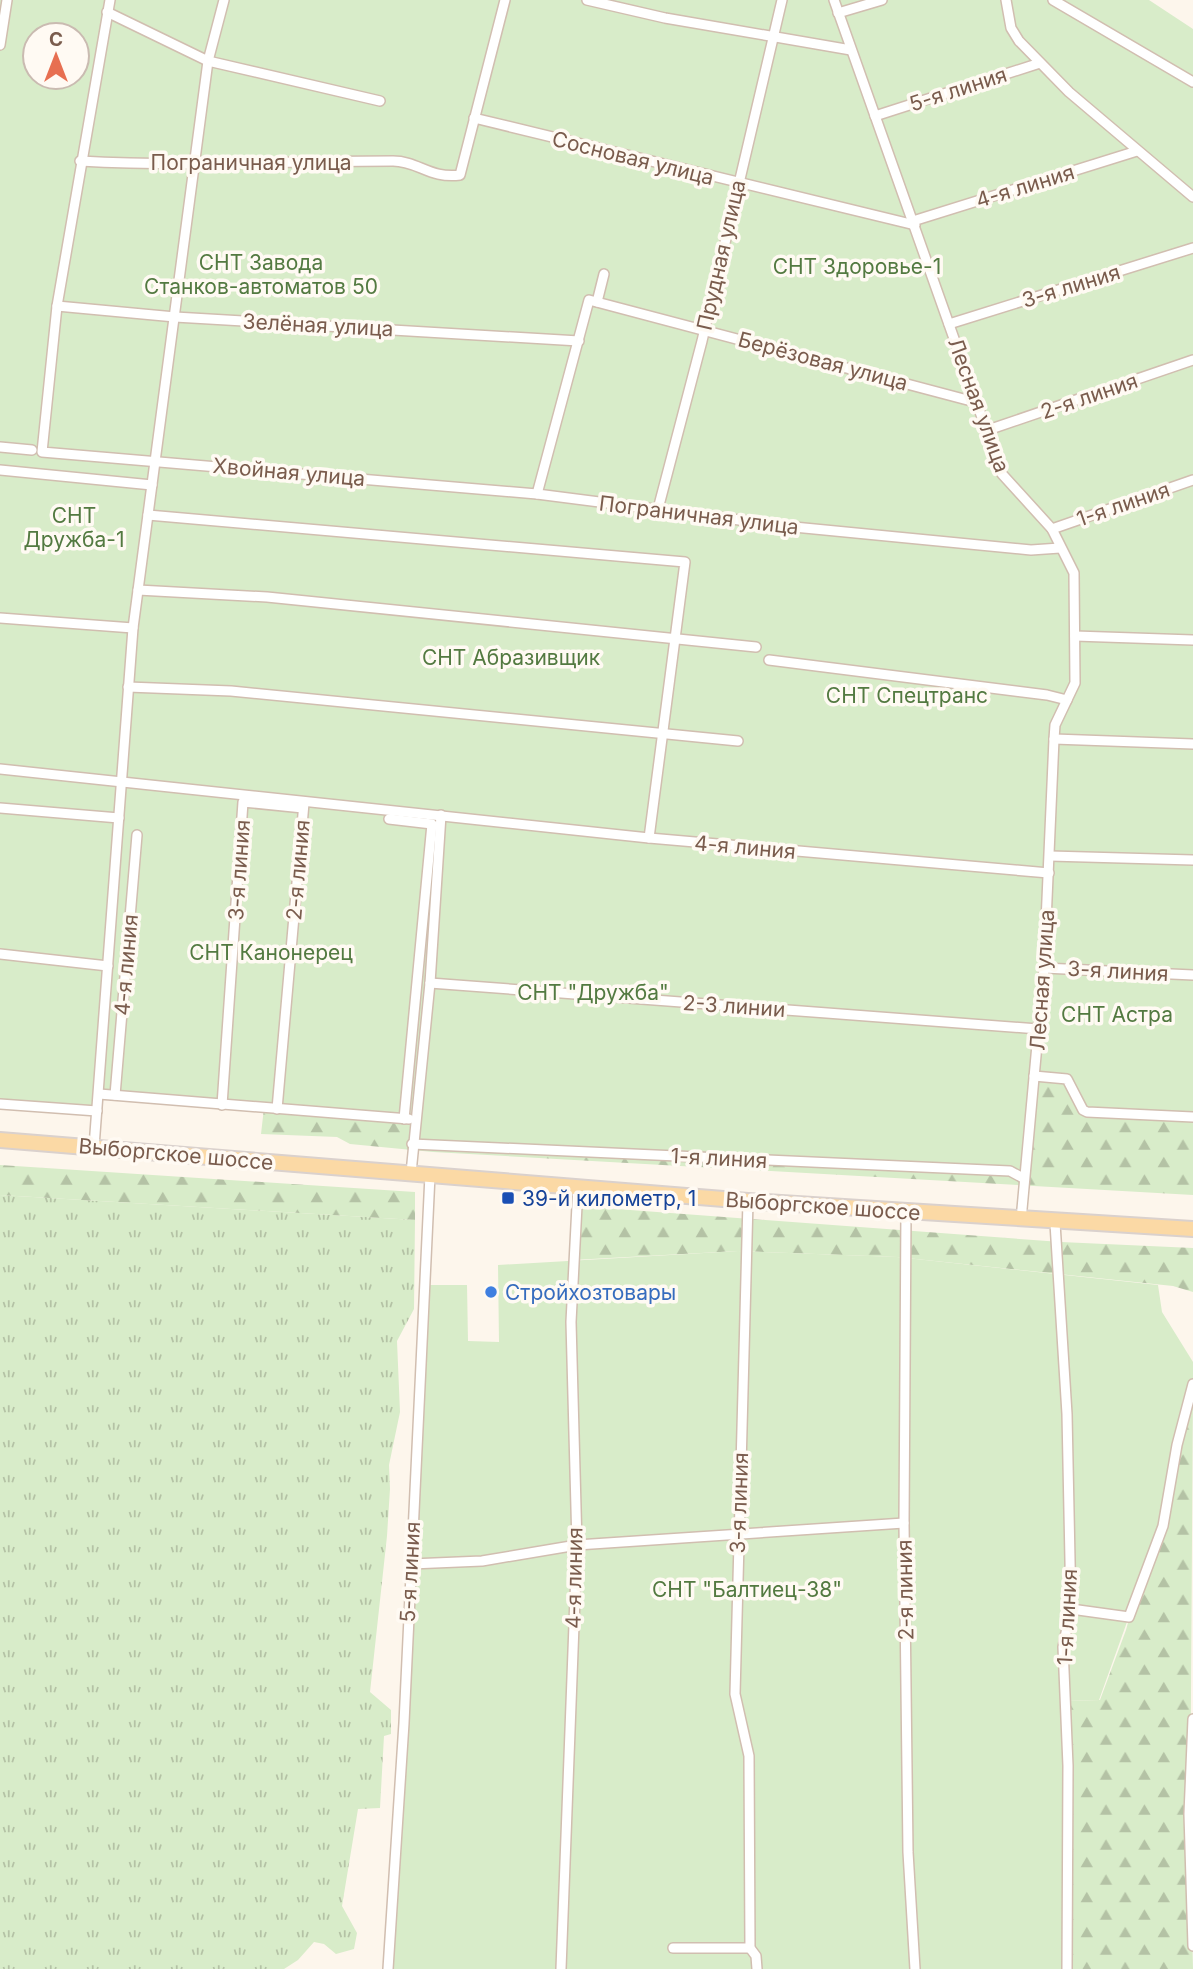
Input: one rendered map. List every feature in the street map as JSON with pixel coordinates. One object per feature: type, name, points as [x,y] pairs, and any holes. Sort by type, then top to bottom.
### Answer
[{"type":"main road","name":"Выборгское шоссе","points":[[0,1139],[748,1201],[1055,1223],[1193,1229]]},
{"type":"street","points":[[0,45],[7,0]]},
{"type":"street","points":[[37,451],[80,161],[110,0]]},
{"type":"street","points":[[94,1147],[133,628],[208,61],[224,0]]},
{"type":"street","points":[[474,118],[505,0]]},
{"type":"street","points":[[587,0],[665,18],[851,50]]},
{"type":"street","name":"Прудная улица","points":[[658,509],[704,330],[782,0]]},
{"type":"street","name":"Лесная улица","points":[[834,0],[1002,474],[1052,529],[1074,573],[1075,683],[1055,724],[1044,968],[1021,1220]]},
{"type":"street","points":[[838,13],[882,0]]},
{"type":"street","points":[[1006,0],[1011,28],[1040,63],[1069,92],[1193,197]]},
{"type":"street","points":[[1053,0],[1193,82]]},
{"type":"street","points":[[107,12],[208,61],[380,101]]},
{"type":"street","name":"5-я линия","points":[[875,116],[1040,63]]},
{"type":"street","name":"Пограничная улица","points":[[80,161],[196,164],[398,161],[442,177],[460,175],[474,118]]},
{"type":"street","name":"Сосновая улица","points":[[474,118],[737,184],[914,223]]},
{"type":"street","name":"4-я линия","points":[[914,223],[1137,151]]},
{"type":"street","name":"3-я линия","points":[[949,324],[1193,248]]},
{"type":"street","points":[[537,494],[579,341],[604,274]]},
{"type":"street","name":"Берёзовая улица","points":[[593,301],[975,402]]},
{"type":"street","name":"Зелёная улица","points":[[58,306],[175,317],[579,341]]},
{"type":"street","name":"2-я линия","points":[[985,432],[1193,360]]},
{"type":"street","name":"Хвойная улица","points":[[0,447],[537,494]]},
{"type":"street","points":[[0,470],[152,485]]},
{"type":"street","name":"1-я линия","points":[[1052,529],[1193,480]]},
{"type":"street","name":"Пограничная улица","points":[[537,494],[794,527],[1031,550],[1060,548]]},
{"type":"street","points":[[148,515],[685,562],[649,838]]},
{"type":"street","points":[[138,590],[267,597],[756,648]]},
{"type":"street","points":[[0,618],[133,628]]},
{"type":"street","points":[[1075,636],[1193,640]]},
{"type":"street","points":[[769,660],[1047,695],[1067,700]]},
{"type":"street","points":[[128,687],[231,691],[738,741]]},
{"type":"street","points":[[1054,739],[1193,744]]},
{"type":"street","points":[[0,769],[304,803]]},
{"type":"street","name":"3-я линия","points":[[222,1105],[243,802],[304,803]]},
{"type":"street","name":"4-я линия","points":[[304,803],[649,838],[1049,873]]},
{"type":"street","name":"2-я линия","points":[[277,1109],[304,803]]},
{"type":"street","points":[[0,808],[119,818]]},
{"type":"street","points":[[411,1173],[414,1119],[430,984],[441,815]]},
{"type":"street","points":[[388,820],[432,824],[404,1119]]},
{"type":"street","name":"4-я линия","points":[[115,1095],[137,835]]},
{"type":"street","points":[[1050,856],[1193,860]]},
{"type":"street","points":[[0,954],[108,965]]},
{"type":"street","name":"3-я линия","points":[[1044,968],[1193,975]]},
{"type":"street","name":"2-3 линии","points":[[430,984],[1038,1029]]},
{"type":"street","points":[[1034,1076],[1067,1079],[1083,1110],[1087,1112],[1193,1117]]},
{"type":"street","points":[[99,1094],[414,1119]]},
{"type":"street","points":[[0,1104],[97,1111]]},
{"type":"street","name":"1-я линия","points":[[412,1144],[1010,1171],[1023,1178]]},
{"type":"street","name":"5-я линия","points":[[387,1969],[403,1745],[430,1175]]},
{"type":"street","name":"4-я линия","points":[[561,1969],[577,1545],[571,1322],[578,1186]]},
{"type":"street","name":"3-я линия","points":[[748,1201],[735,1694],[749,1756],[750,1948],[756,1956],[757,1969]]},
{"type":"street","name":"2-я линия","points":[[906,1211],[904,1523],[908,1882],[915,1969]]},
{"type":"street","name":"1-я линия","points":[[1055,1223],[1067,1413],[1071,1609],[1063,1647],[1068,1766],[1067,1969]]},
{"type":"street","points":[[1071,1609],[1129,1618],[1163,1526],[1177,1445],[1193,1384]]},
{"type":"street","points":[[411,1564],[482,1561],[577,1545],[904,1523]]},
{"type":"street","points":[[1193,1719],[1189,1814],[1193,1946]]},
{"type":"street","points":[[673,1948],[750,1948]]},
{"type":"green space","points":[[0,0],[1149,0],[1193,29],[1193,1117],[1087,1112],[1070,1083],[1035,1078],[1023,1177],[1010,1171],[412,1143],[414,1119],[99,1092],[97,1109],[0,1103]]},
{"type":"green space","points":[[1034,1078],[1067,1079],[1193,1117],[1193,1195],[433,1152],[350,1144],[337,1137],[261,1134],[264,1108]]},
{"type":"green space","points":[[0,1165],[415,1192],[415,1220],[0,1195]]},
{"type":"green space","points":[[0,1195],[415,1220],[414,1309],[397,1341],[400,1412],[389,1465],[387,1536],[370,1692],[391,1710],[391,1734],[384,1736],[380,1808],[358,1809],[342,1906],[357,1933],[354,1949],[336,1954],[324,1944],[314,1942],[298,1960],[284,1969],[0,1969]]},
{"type":"green space","points":[[577,1206],[1061,1242],[1193,1248],[1193,1292],[1173,1286],[897,1257],[738,1251],[573,1260]]},
{"type":"green space","name":"СНТ \"Балтиец-38\"","points":[[738,1251],[897,1257],[1158,1285],[1162,1312],[1193,1362],[1193,1384],[1164,1519],[1099,1700],[1065,1701],[1067,1969],[388,1969],[425,1285],[467,1285],[468,1341],[499,1342],[498,1265]]},
{"type":"green space","points":[[1193,1384],[1190,1850],[1193,1969],[1067,1969],[1065,1701],[1100,1700],[1126,1630]]},
{"type":"place","name":"39-й километр, 1","points":[[508,1198]]},
{"type":"place","name":"Стройхозтовары","points":[[491,1292]]},
{"type":"park label","name":"СНТ Здоровье-1","points":[[857,266]]},
{"type":"park label","name":"СНТ Завода Станков-автоматов 50","points":[[261,274]]},
{"type":"park label","name":"СНТ Дружба-1","points":[[74,527]]},
{"type":"park label","name":"СНТ Абразивщик","points":[[511,657]]},
{"type":"park label","name":"СНТ Спецтранс","points":[[907,695]]},
{"type":"park label","name":"СНТ Канонерец","points":[[271,952]]},
{"type":"park label","name":"СНТ \"Дружба\"","points":[[593,992]]},
{"type":"park label","name":"СНТ Астра","points":[[1117,1014]]}]
